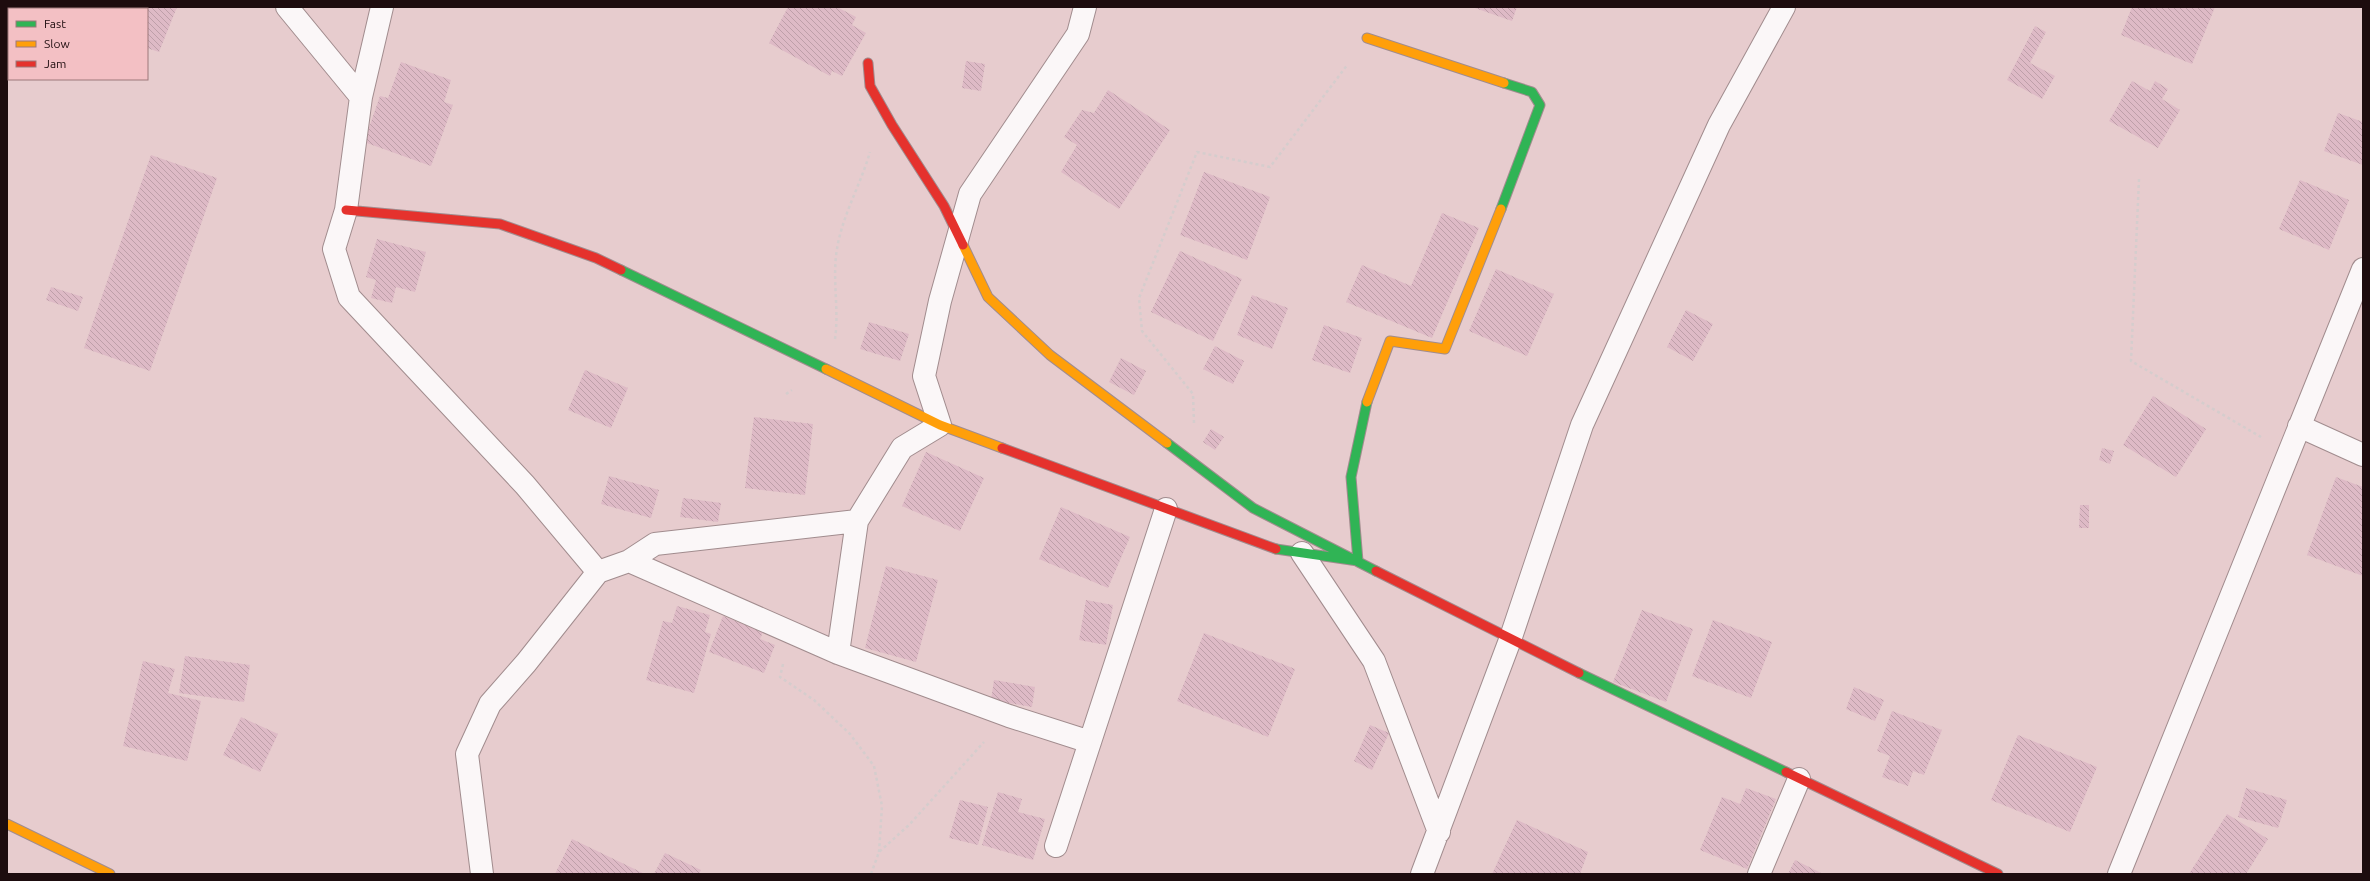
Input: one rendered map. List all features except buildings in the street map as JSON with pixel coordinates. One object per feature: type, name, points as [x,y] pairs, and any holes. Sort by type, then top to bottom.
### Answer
[{"type":"street","points":[[287,7],[360,97]]},
{"type":"street","points":[[382,7],[360,97],[346,210],[334,249],[349,297],[524,485],[598,572]]},
{"type":"street","points":[[940,425],[924,376],[940,301],[970,194],[1078,34],[1085,7]]},
{"type":"street","points":[[1428,869],[1439,832],[1510,640],[1582,425],[1720,125],[1784,7]]},
{"type":"street","points":[[1358,561],[1351,477],[1367,402],[1390,341],[1445,349],[1486,248],[1540,105],[1532,92],[1367,38]]},
{"type":"street","points":[[868,63],[870,86],[884,112],[924,172],[944,206],[988,296],[1050,355],[1253,508],[1510,640],[1998,874]]},
{"type":"street","points":[[346,210],[500,224],[596,258],[940,425],[1271,548],[1358,561]]},
{"type":"street","points":[[2119,874],[2363,269]]},
{"type":"street","points":[[838,653],[857,520],[902,448],[940,425]]},
{"type":"street","points":[[2299,426],[2363,455]]},
{"type":"street","points":[[1056,846],[1166,509]]},
{"type":"street","points":[[482,874],[467,754],[490,704],[526,663],[598,572],[629,561],[655,544],[857,520]]},
{"type":"street","points":[[1302,553],[1374,661],[1439,832]]},
{"type":"street","points":[[629,561],[838,653],[1008,716],[1090,742]]},
{"type":"street","points":[[1759,874],[1799,779]]},
{"type":"street","points":[[7,824],[110,874]]},
{"type":"path","points":[[1197,465],[1193,394],[1142,331],[1138,298],[1197,152],[1270,167],[1367,38]]},
{"type":"path","points":[[786,394],[811,378],[833,353],[838,319],[834,282],[836,255],[843,224],[866,166],[884,112]]},
{"type":"path","points":[[2139,179],[2131,361],[2289,453]]},
{"type":"path","points":[[792,632],[780,677],[814,700],[850,734],[874,766],[882,806],[879,852],[871,874]]},
{"type":"path","points":[[879,852],[908,825],[1008,716]]},
{"type":"traffic: fast","points":[[1501,209],[1540,105],[1532,92],[1504,83]]},
{"type":"traffic: fast","points":[[621,270],[826,369]]},
{"type":"traffic: fast","points":[[1276,549],[1358,561],[1351,477],[1367,402]]},
{"type":"traffic: fast","points":[[1167,443],[1253,508],[1376,571]]},
{"type":"traffic: fast","points":[[1579,673],[1786,772]]},
{"type":"traffic: slow","points":[[1367,38],[1504,83]]},
{"type":"traffic: slow","points":[[1367,402],[1390,341],[1445,349],[1501,209]]},
{"type":"traffic: slow","points":[[963,245],[988,297],[1050,355],[1167,443]]},
{"type":"traffic: slow","points":[[826,369],[940,425],[1002,448]]},
{"type":"traffic: slow","points":[[7,824],[110,874]]},
{"type":"traffic: jam","points":[[868,63],[870,86],[892,125],[944,206],[963,245]]},
{"type":"traffic: jam","points":[[346,210],[500,224],[596,258],[621,270]]},
{"type":"traffic: jam","points":[[1002,448],[1276,549]]},
{"type":"traffic: jam","points":[[1376,571],[1579,673]]},
{"type":"traffic: jam","points":[[1786,772],[1998,874]]}]
